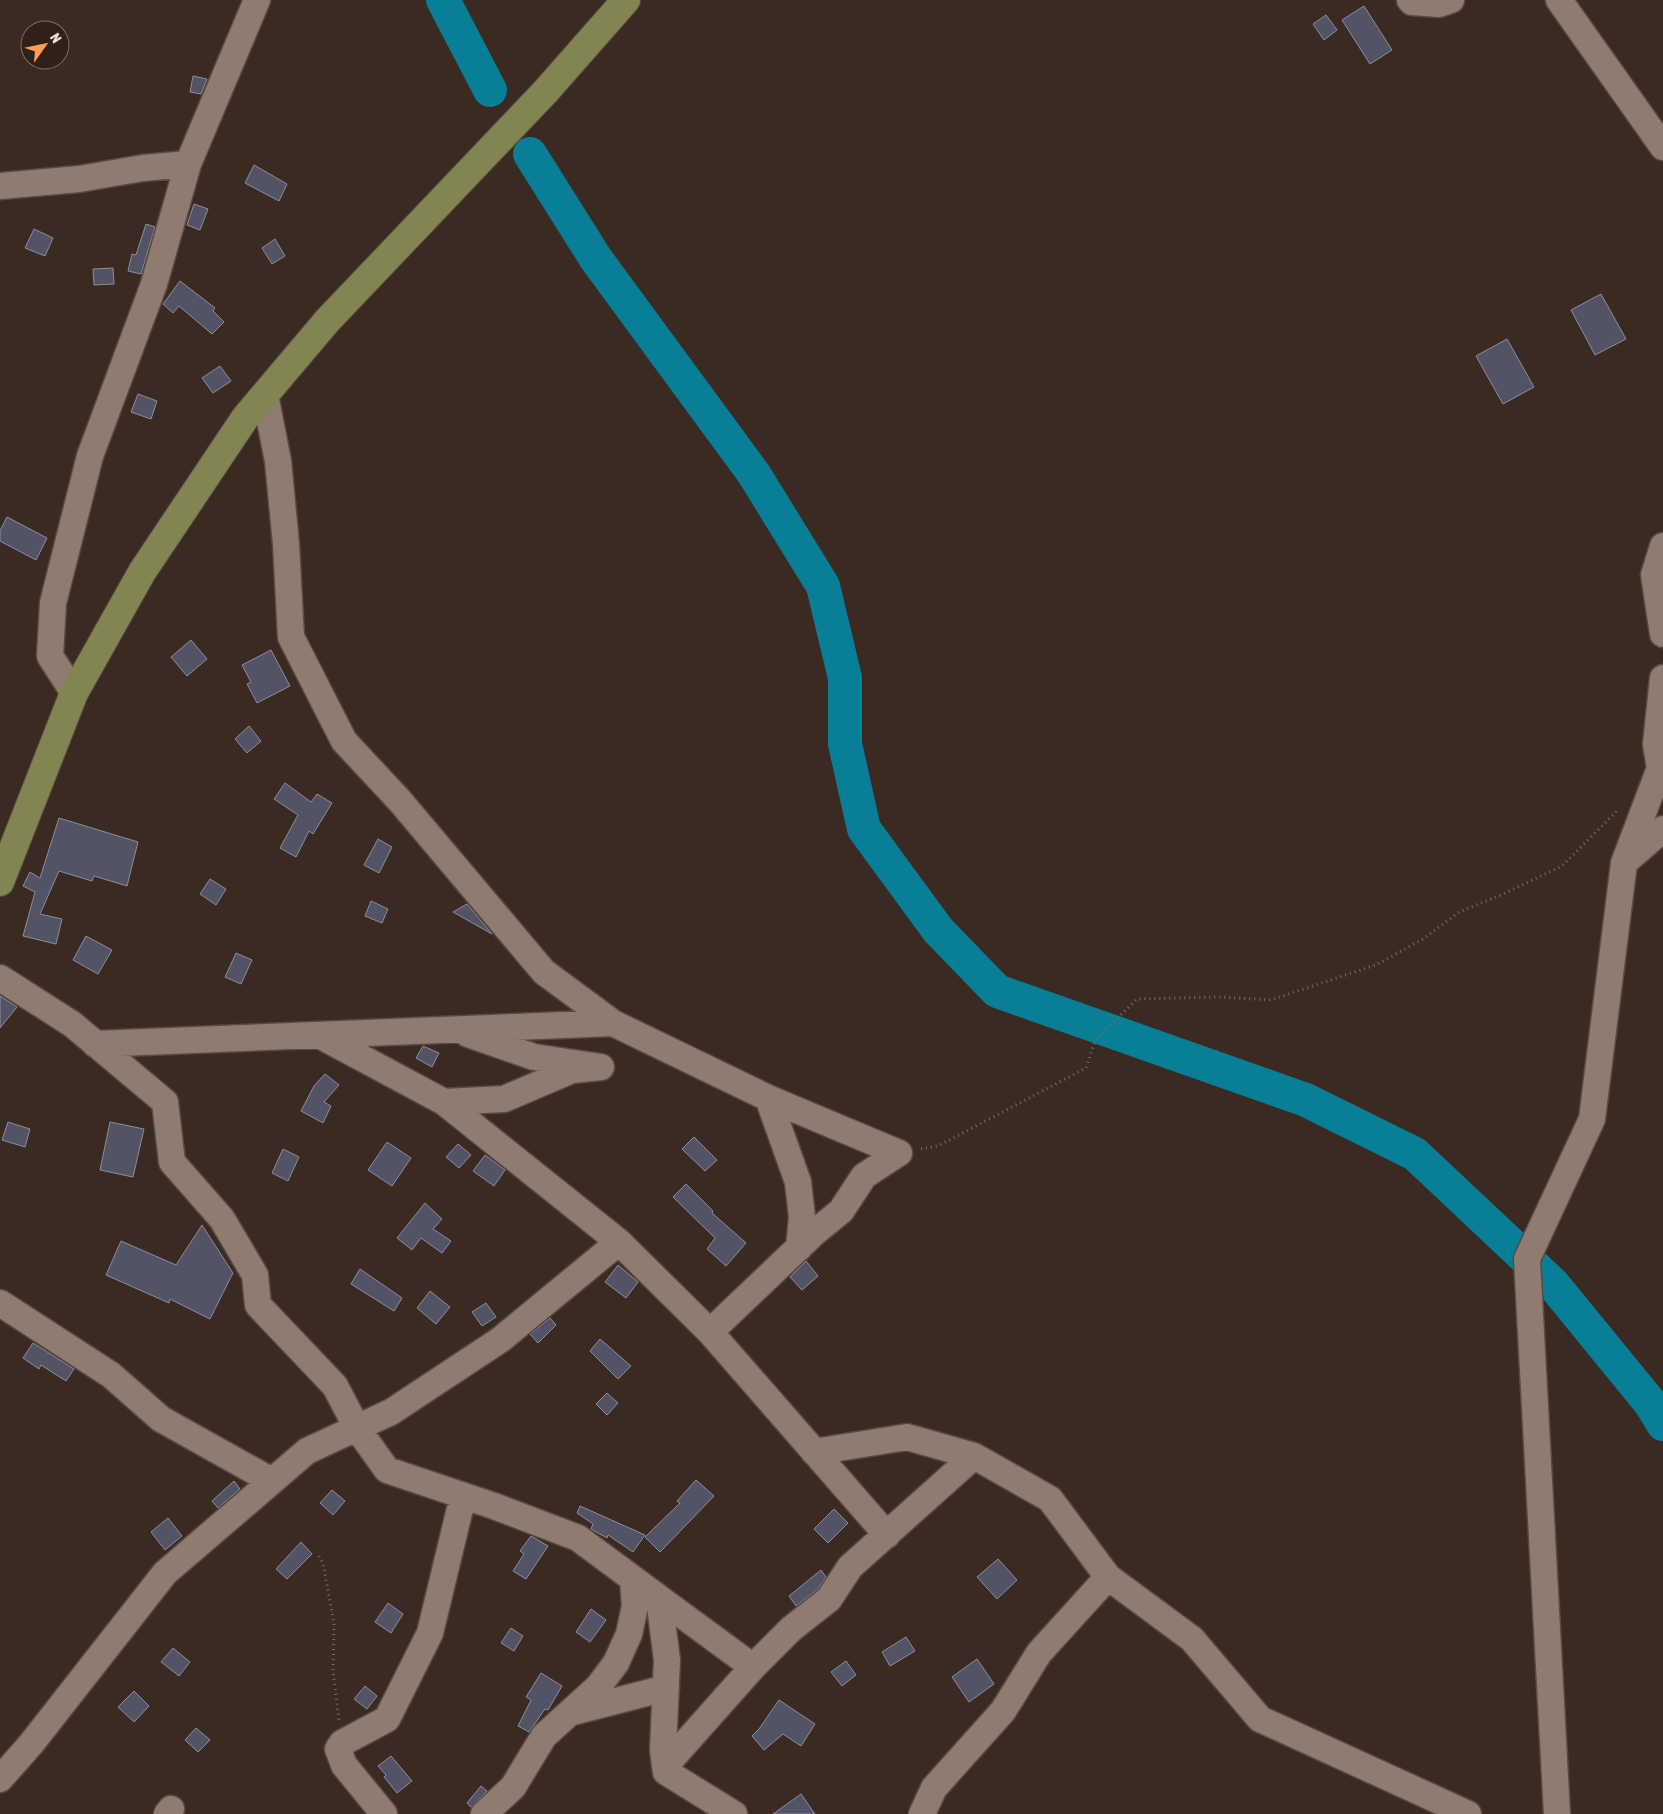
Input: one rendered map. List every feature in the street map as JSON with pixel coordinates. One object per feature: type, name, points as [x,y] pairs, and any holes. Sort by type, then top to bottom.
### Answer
[{"type":"main road","points":[[0,882],[74,693],[142,572],[240,426],[327,321],[546,91],[626,0]]},
{"type":"street","points":[[74,693],[50,656],[54,603],[90,456],[154,284],[188,164],[257,0]]},
{"type":"street","points":[[1410,0],[1412,2],[1439,4],[1451,0]]},
{"type":"street","points":[[1559,0],[1663,147]]},
{"type":"street","points":[[0,186],[79,179],[143,168],[188,164]]},
{"type":"street","points":[[265,395],[278,461],[286,544],[291,638],[344,741],[400,801],[544,972],[613,1023],[768,1098],[899,1153]]},
{"type":"street","points":[[1663,546],[1654,575],[1663,634]]},
{"type":"street","points":[[1557,1814],[1528,1259],[1592,1119],[1624,863],[1660,768],[1656,744],[1663,678]]},
{"type":"street","points":[[1624,863],[1663,829]]},
{"type":"street","points":[[0,978],[72,1024],[165,1102],[172,1162],[222,1219],[255,1275],[258,1305],[335,1386],[356,1428],[387,1470],[578,1538],[752,1667]]},
{"type":"street","points":[[95,1044],[613,1023]]},
{"type":"street","points":[[444,1102],[504,1099],[572,1070],[601,1066],[534,1057],[454,1029]]},
{"type":"street","points":[[319,1034],[444,1102],[618,1242],[710,1332],[887,1535]]},
{"type":"street","points":[[768,1098],[798,1182],[802,1217],[799,1248]]},
{"type":"street","points":[[710,1332],[799,1248],[841,1212],[864,1176],[899,1153]]},
{"type":"street","points":[[0,1779],[31,1744],[165,1573],[307,1451],[391,1412],[500,1340],[618,1242]]},
{"type":"street","points":[[0,1303],[111,1375],[160,1418],[272,1481]]},
{"type":"street","points":[[814,1452],[907,1437],[974,1456],[1050,1499],[1108,1577],[1192,1638],[1260,1719],[1468,1814]]},
{"type":"street","points":[[665,1766],[752,1667],[792,1629],[829,1599],[850,1567],[974,1456]]},
{"type":"street","points":[[384,1814],[344,1765],[338,1749],[342,1742],[387,1719],[430,1632],[463,1496]]},
{"type":"street","points":[[922,1814],[934,1788],[1003,1711],[1039,1653],[1108,1577]]},
{"type":"street","points":[[484,1814],[513,1787],[544,1736],[567,1713],[598,1687],[616,1663],[629,1634],[635,1606],[633,1579]]},
{"type":"street","points":[[659,1598],[667,1660],[663,1750],[666,1772],[734,1814]]},
{"type":"street","points":[[567,1713],[666,1688]]},
{"type":"path","points":[[899,1153],[938,1146],[1086,1068],[1095,1040],[1137,999],[1219,997],[1271,1000],[1376,966],[1423,939],[1459,912],[1501,895],[1562,866],[1625,803]]},
{"type":"path","points":[[319,1556],[323,1563],[334,1624],[333,1671],[342,1742]]},
{"type":"building","points":[[1364,6],[1392,50],[1370,64],[1342,20]]},
{"type":"building","points":[[1326,15],[1337,30],[1324,40],[1313,24]]},
{"type":"building","points":[[193,76],[207,79],[201,94],[190,92]]},
{"type":"building","points":[[254,165],[287,184],[279,201],[245,183]]},
{"type":"building","points":[[194,204],[208,209],[200,230],[187,225]]},
{"type":"building","points":[[146,224],[155,227],[141,274],[128,271],[132,254],[136,255]]},
{"type":"building","points":[[34,229],[53,238],[45,256],[25,248]]},
{"type":"building","points":[[275,239],[285,256],[272,264],[262,248]]},
{"type":"building","points":[[113,268],[114,284],[94,285],[93,269]]},
{"type":"building","points":[[180,281],[215,308],[213,311],[224,322],[212,334],[179,306],[173,313],[163,304]]},
{"type":"building","points":[[1601,294],[1626,339],[1595,355],[1571,310]]},
{"type":"building","points":[[1507,339],[1534,387],[1503,404],[1476,356]]},
{"type":"building","points":[[220,366],[231,381],[213,393],[202,378]]},
{"type":"building","points":[[138,394],[157,401],[151,419],[131,412]]},
{"type":"building","points":[[7,517],[47,538],[36,560],[0,541],[0,531]]},
{"type":"building","points":[[191,640],[207,659],[187,676],[171,657]]},
{"type":"building","points":[[271,650],[290,686],[257,703],[247,684],[251,682],[242,665]]},
{"type":"building","points":[[249,726],[261,741],[247,753],[235,739]]},
{"type":"building","points":[[285,783],[311,802],[317,794],[332,803],[313,834],[309,831],[296,857],[280,848],[298,815],[274,799]]},
{"type":"building","points":[[59,818],[138,842],[127,886],[94,876],[92,881],[59,871],[40,914],[62,919],[56,944],[23,936],[35,892],[23,886],[30,872],[40,878]]},
{"type":"building","points":[[378,839],[392,847],[379,873],[364,865]]},
{"type":"building","points":[[210,879],[226,889],[216,905],[200,894]]},
{"type":"building","points":[[371,901],[388,909],[382,923],[365,916]]},
{"type":"building","points":[[467,904],[492,934],[453,912]]},
{"type":"building","points":[[86,936],[112,950],[98,974],[73,960]]},
{"type":"building","points":[[236,953],[252,960],[241,984],[225,977]]},
{"type":"building","points":[[0,996],[17,1007],[0,1028]]},
{"type":"building","points":[[423,1046],[439,1053],[432,1067],[416,1058]]},
{"type":"building","points":[[325,1074],[339,1085],[324,1102],[331,1106],[323,1123],[301,1111],[314,1086]]},
{"type":"building","points":[[8,1122],[30,1129],[25,1147],[2,1140]]},
{"type":"building","points":[[110,1122],[144,1129],[133,1177],[100,1170]]},
{"type":"building","points":[[694,1137],[717,1160],[705,1171],[682,1149]]},
{"type":"building","points":[[387,1142],[411,1158],[392,1186],[368,1170]]},
{"type":"building","points":[[458,1144],[471,1155],[459,1168],[446,1157]]},
{"type":"building","points":[[283,1149],[299,1157],[288,1181],[272,1173]]},
{"type":"building","points":[[485,1155],[505,1170],[494,1186],[473,1171]]},
{"type":"building","points":[[686,1184],[713,1211],[712,1213],[746,1243],[726,1266],[707,1249],[715,1238],[673,1197]]},
{"type":"building","points":[[425,1203],[442,1219],[433,1229],[451,1241],[442,1253],[421,1238],[412,1250],[397,1238]]},
{"type":"building","points":[[202,1225],[233,1273],[210,1319],[170,1299],[169,1303],[106,1275],[121,1241],[176,1265]]},
{"type":"building","points":[[806,1261],[818,1276],[802,1290],[790,1277]]},
{"type":"building","points":[[618,1265],[638,1282],[626,1298],[605,1282]]},
{"type":"building","points":[[360,1269],[402,1298],[394,1311],[351,1284]]},
{"type":"building","points":[[430,1291],[450,1307],[436,1324],[417,1308]]},
{"type":"building","points":[[486,1303],[496,1317],[482,1326],[472,1312]]},
{"type":"building","points":[[550,1318],[556,1325],[538,1343],[530,1334]]},
{"type":"building","points":[[600,1339],[631,1366],[618,1379],[590,1351]]},
{"type":"building","points":[[33,1343],[74,1369],[66,1381],[41,1365],[39,1369],[23,1358]]},
{"type":"building","points":[[607,1393],[618,1403],[607,1415],[596,1404]]},
{"type":"building","points":[[696,1480],[714,1496],[660,1552],[645,1537],[680,1503],[677,1501]]},
{"type":"building","points":[[234,1481],[240,1489],[218,1508],[212,1501]]},
{"type":"building","points":[[332,1490],[345,1501],[333,1515],[320,1503]]},
{"type":"building","points":[[580,1506],[645,1535],[633,1552],[608,1535],[607,1538],[591,1529],[593,1524],[577,1513]]},
{"type":"building","points":[[834,1509],[848,1523],[828,1543],[814,1529]]},
{"type":"building","points":[[168,1518],[182,1536],[165,1550],[151,1532]]},
{"type":"building","points":[[531,1536],[548,1546],[526,1579],[513,1571],[524,1554],[520,1551]]},
{"type":"building","points":[[301,1542],[312,1554],[287,1579],[276,1569]]},
{"type":"building","points":[[998,1559],[1017,1580],[997,1599],[977,1577]]},
{"type":"building","points":[[821,1570],[826,1577],[818,1589],[796,1606],[789,1596]]},
{"type":"building","points":[[388,1603],[403,1614],[391,1633],[375,1622]]},
{"type":"building","points":[[591,1609],[606,1620],[590,1642],[576,1632]]},
{"type":"building","points":[[511,1628],[523,1636],[514,1651],[501,1643]]},
{"type":"building","points":[[906,1637],[915,1651],[890,1666],[882,1652]]},
{"type":"building","points":[[173,1648],[190,1662],[179,1676],[161,1662]]},
{"type":"building","points":[[977,1659],[994,1684],[969,1702],[952,1677]]},
{"type":"building","points":[[846,1661],[856,1675],[842,1686],[831,1672]]},
{"type":"building","points":[[541,1673],[562,1686],[548,1710],[545,1709],[529,1732],[518,1726],[531,1700],[526,1697]]},
{"type":"building","points":[[365,1686],[377,1696],[367,1709],[354,1699]]},
{"type":"building","points":[[134,1691],[149,1706],[134,1722],[118,1707]]},
{"type":"building","points":[[779,1700],[815,1724],[801,1746],[783,1734],[764,1750],[752,1736]]},
{"type":"building","points":[[196,1728],[210,1740],[198,1752],[185,1740]]},
{"type":"building","points":[[391,1756],[412,1781],[397,1793],[378,1766]]},
{"type":"building","points":[[481,1786],[487,1791],[471,1807],[467,1803]]},
{"type":"building","points":[[801,1794],[815,1814],[773,1814]]},
{"type":"waterway","points":[[443,0],[490,90]]},
{"type":"waterway","points":[[530,154],[596,259],[754,474],[823,586],[845,678],[845,744],[864,829],[938,930],[997,991],[1306,1100],[1415,1154],[1553,1284],[1651,1404],[1663,1424]]}]
